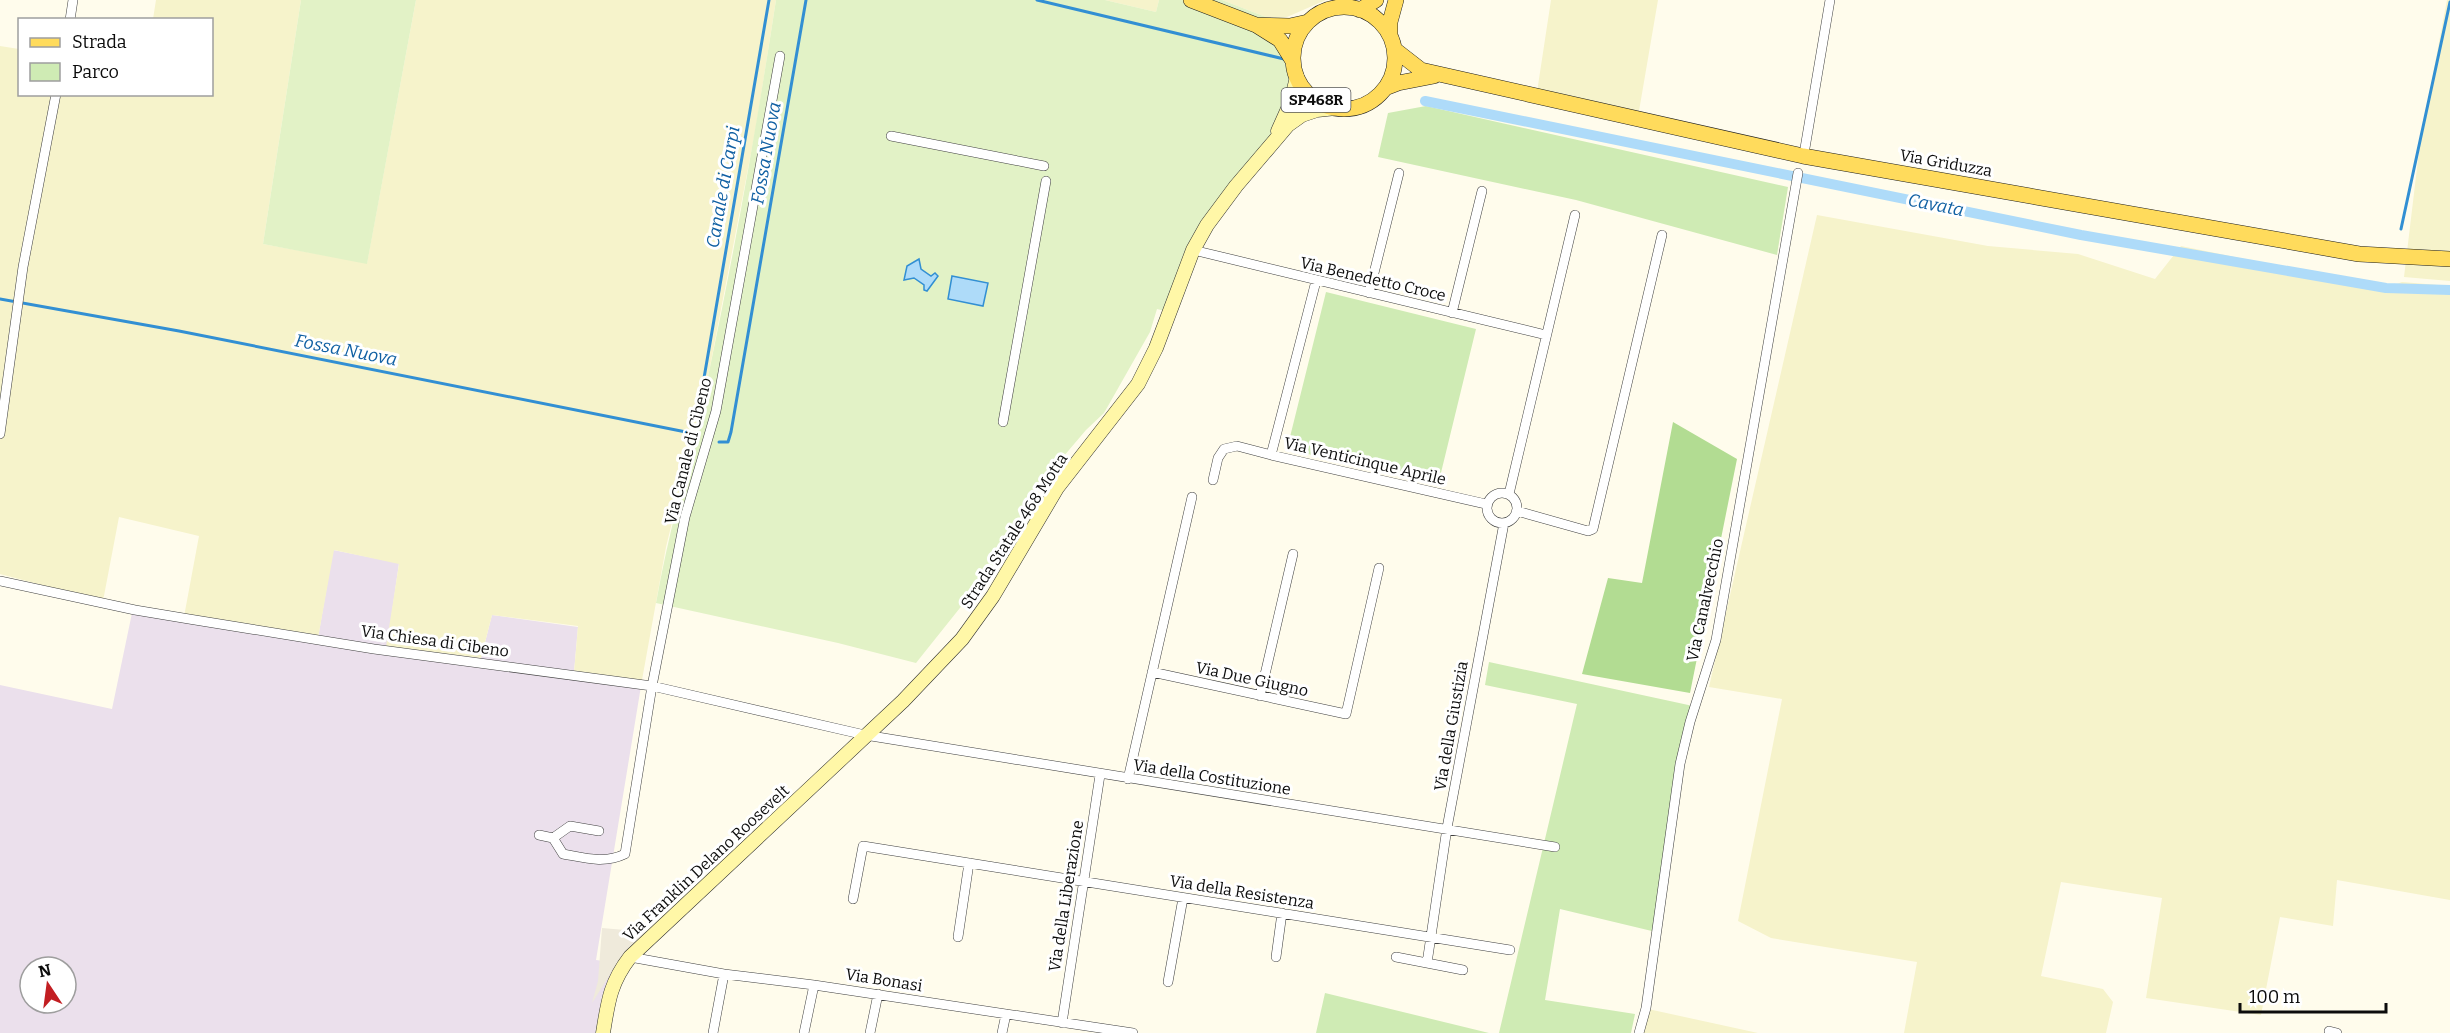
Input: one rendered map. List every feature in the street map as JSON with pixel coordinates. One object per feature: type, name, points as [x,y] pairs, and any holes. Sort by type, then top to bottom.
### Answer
[{"type":"main road","points":[[1191,0],[1256,25],[1280,40],[1293,61]]},
{"type":"main road","points":[[1360,10],[1376,0]]},
{"type":"main road","points":[[1385,88],[1392,76],[1395,63],[1390,22],[1396,0]]},
{"type":"main road","points":[[1293,61],[1297,40],[1308,22],[1332,9],[1346,7],[1372,16],[1392,42]]},
{"type":"main road","points":[[1256,25],[1290,26],[1308,22]]},
{"type":"main road","name":"Via Griduzza","points":[[1392,42],[1421,70],[1803,156],[2359,254],[2450,259]]},
{"type":"main road","name":"SP468R","points":[[1293,61],[1297,77],[1312,98],[1336,108],[1364,105],[1376,98],[1385,88]]},
{"type":"main road","name":"Via Griduzza","points":[[1385,88],[1398,83],[1440,75]]},
{"type":"main road","points":[[1273,140],[1291,102],[1297,77]]},
{"type":"main road","points":[[1273,140],[1302,115],[1317,110],[1336,108]]},
{"type":"main road","name":"Strada Statale 468 Motta","points":[[865,735],[935,669],[979,617],[1057,488],[1138,384],[1156,348],[1193,250],[1206,225],[1273,140]]},
{"type":"main road","name":"Via Franklin Delano Roosevelt","points":[[603,1033],[610,991],[618,973],[630,957],[865,735]]},
{"type":"street","points":[[70,18],[73,0]]},
{"type":"street","points":[[1805,148],[1830,0]]},
{"type":"street","name":"Via Canale di Cibeno","points":[[553,838],[563,854],[600,861],[613,860],[625,854],[652,686],[685,516],[716,411],[780,56]]},
{"type":"street","points":[[0,434],[21,281],[56,96]]},
{"type":"street","points":[[891,136],[1044,166]]},
{"type":"street","name":"Via Canalvecchio","points":[[1638,1033],[1646,1008],[1680,764],[1690,722],[1716,640],[1798,172]]},
{"type":"street","points":[[1369,293],[1399,173]]},
{"type":"street","points":[[1003,422],[1046,181]]},
{"type":"street","points":[[1452,313],[1482,191]]},
{"type":"street","points":[[1509,494],[1575,215]]},
{"type":"street","points":[[1517,511],[1588,531],[1593,529],[1662,235]]},
{"type":"street","name":"Via Benedetto Croce","points":[[1193,250],[1546,335]]},
{"type":"street","name":"Via Venticinque Aprile","points":[[1316,281],[1271,455],[1486,504]]},
{"type":"street","points":[[1213,480],[1218,458],[1224,449],[1237,446],[1271,455]]},
{"type":"street","points":[[1502,492],[1514,498],[1517,511],[1514,517],[1504,523],[1492,520],[1488,516],[1486,504],[1495,493],[1502,492]]},
{"type":"street","points":[[1128,779],[1192,497]]},
{"type":"street","name":"Via della Giustizia","points":[[1426,963],[1447,828],[1504,523]]},
{"type":"street","points":[[1260,696],[1293,554]]},
{"type":"street","name":"Via Due Giugno","points":[[1152,672],[1346,714],[1379,568]]},
{"type":"street","name":"Via Chiesa di Cibeno","points":[[0,581],[135,610],[212,623],[374,649],[652,686],[865,735]]},
{"type":"street","name":"Via della Costituzione","points":[[865,735],[1100,775],[1447,828],[1555,847]]},
{"type":"street","name":"Via della Liberazione","points":[[1062,1023],[1100,775]]},
{"type":"street","points":[[538,835],[553,838],[570,826],[599,831]]},
{"type":"street","name":"Via della Resistenza","points":[[853,899],[863,846],[1510,950]]},
{"type":"street","points":[[958,937],[969,863]]},
{"type":"street","points":[[1168,982],[1183,898]]},
{"type":"street","points":[[1276,957],[1282,914]]},
{"type":"street","name":"Via Bonasi","points":[[630,957],[724,974],[878,994],[1006,1014],[1062,1023],[1085,1030],[1133,1033]]},
{"type":"street","points":[[1395,957],[1463,970]]},
{"type":"street","points":[[712,1033],[724,974]]},
{"type":"street","points":[[804,1033],[814,985]]},
{"type":"street","points":[[870,1033],[878,994]]},
{"type":"street","points":[[1002,1033],[1006,1014]]},
{"type":"shaded area","points":[[156,0],[301,0],[263,244],[367,263],[416,0],[776,0],[756,127],[709,372],[666,547],[642,680],[574,673],[578,626],[492,615],[481,658],[386,647],[399,564],[334,550],[318,638],[183,622],[199,536],[119,517],[103,601],[0,574],[0,46],[18,49],[18,96],[213,96],[213,18],[153,18]]},
{"type":"shaded area","points":[[1105,0],[1159,0],[1156,12]]},
{"type":"shaded area","points":[[1222,0],[1326,0],[1287,17],[1271,19]]},
{"type":"shaded area","points":[[1551,0],[1658,0],[1639,111],[1537,92]]},
{"type":"shaded area","points":[[2447,0],[2450,0],[2450,281],[2404,277],[2420,143]]},
{"type":"shaded area","points":[[1817,215],[1988,246],[2078,254],[2155,279],[2181,246],[2386,288],[2402,282],[2450,286],[2450,900],[2337,880],[2333,926],[2280,917],[2261,1015],[2146,998],[2162,898],[2061,882],[2041,976],[2103,989],[2113,1002],[2106,1033],[1904,1033],[1917,962],[1771,938],[1738,921],[1782,699],[1709,687]]},
{"type":"shaded area","points":[[333,550],[399,563],[387,647],[481,658],[492,615],[578,627],[574,672],[642,680],[596,960],[620,963],[602,996],[595,1033],[0,1033],[0,685],[112,709],[132,613],[318,638]]},
{"type":"shaded area","points":[[602,928],[648,932],[623,954],[592,1003],[598,981]]},
{"type":"shaded area","points":[[1648,1009],[1758,1033],[1642,1033]]},
{"type":"green space","points":[[301,0],[416,0],[367,264],[263,244]]},
{"type":"green space","points":[[776,0],[1105,0],[1156,12],[1159,0],[1222,0],[1271,19],[1290,79],[1287,99],[1300,119],[1204,234],[1173,313],[1157,309],[1150,332],[1104,413],[1086,430],[1035,490],[991,569],[916,663],[838,643],[656,603],[719,326]]},
{"type":"green space","points":[[1426,106],[1788,187],[1777,255],[1576,200],[1378,157],[1388,113]]},
{"type":"green space","points":[[1326,292],[1476,329],[1438,485],[1287,449]]},
{"type":"green space","points":[[1673,422],[1737,459],[1690,693],[1582,674],[1608,578],[1642,583]]},
{"type":"green space","points":[[1489,662],[1693,706],[1656,932],[1560,909],[1545,1000],[1635,1014],[1631,1033],[1499,1033],[1577,704],[1485,685]]},
{"type":"green space","points":[[1325,993],[1489,1033],[1316,1033]]},
{"type":"water","points":[[919,259],[921,269],[931,276],[935,273],[938,276],[927,291],[924,290],[924,285],[914,278],[904,280],[907,266]]},
{"type":"water","points":[[952,276],[988,283],[983,306],[948,299]]},
{"type":"waterway","name":"Canale di Carpi","points":[[704,378],[769,0]]},
{"type":"waterway","name":"Fossa Nuova","points":[[719,442],[728,442],[731,432],[806,0]]},
{"type":"waterway","name":"Fossa Nuova","points":[[1037,0],[1284,59]]},
{"type":"waterway","points":[[2401,229],[2450,2]]},
{"type":"waterway","name":"Cavata","points":[[1425,101],[2081,235],[2386,288],[2450,290]]},
{"type":"waterway","name":"Fossa Nuova","points":[[0,299],[179,331],[686,432]]}]
